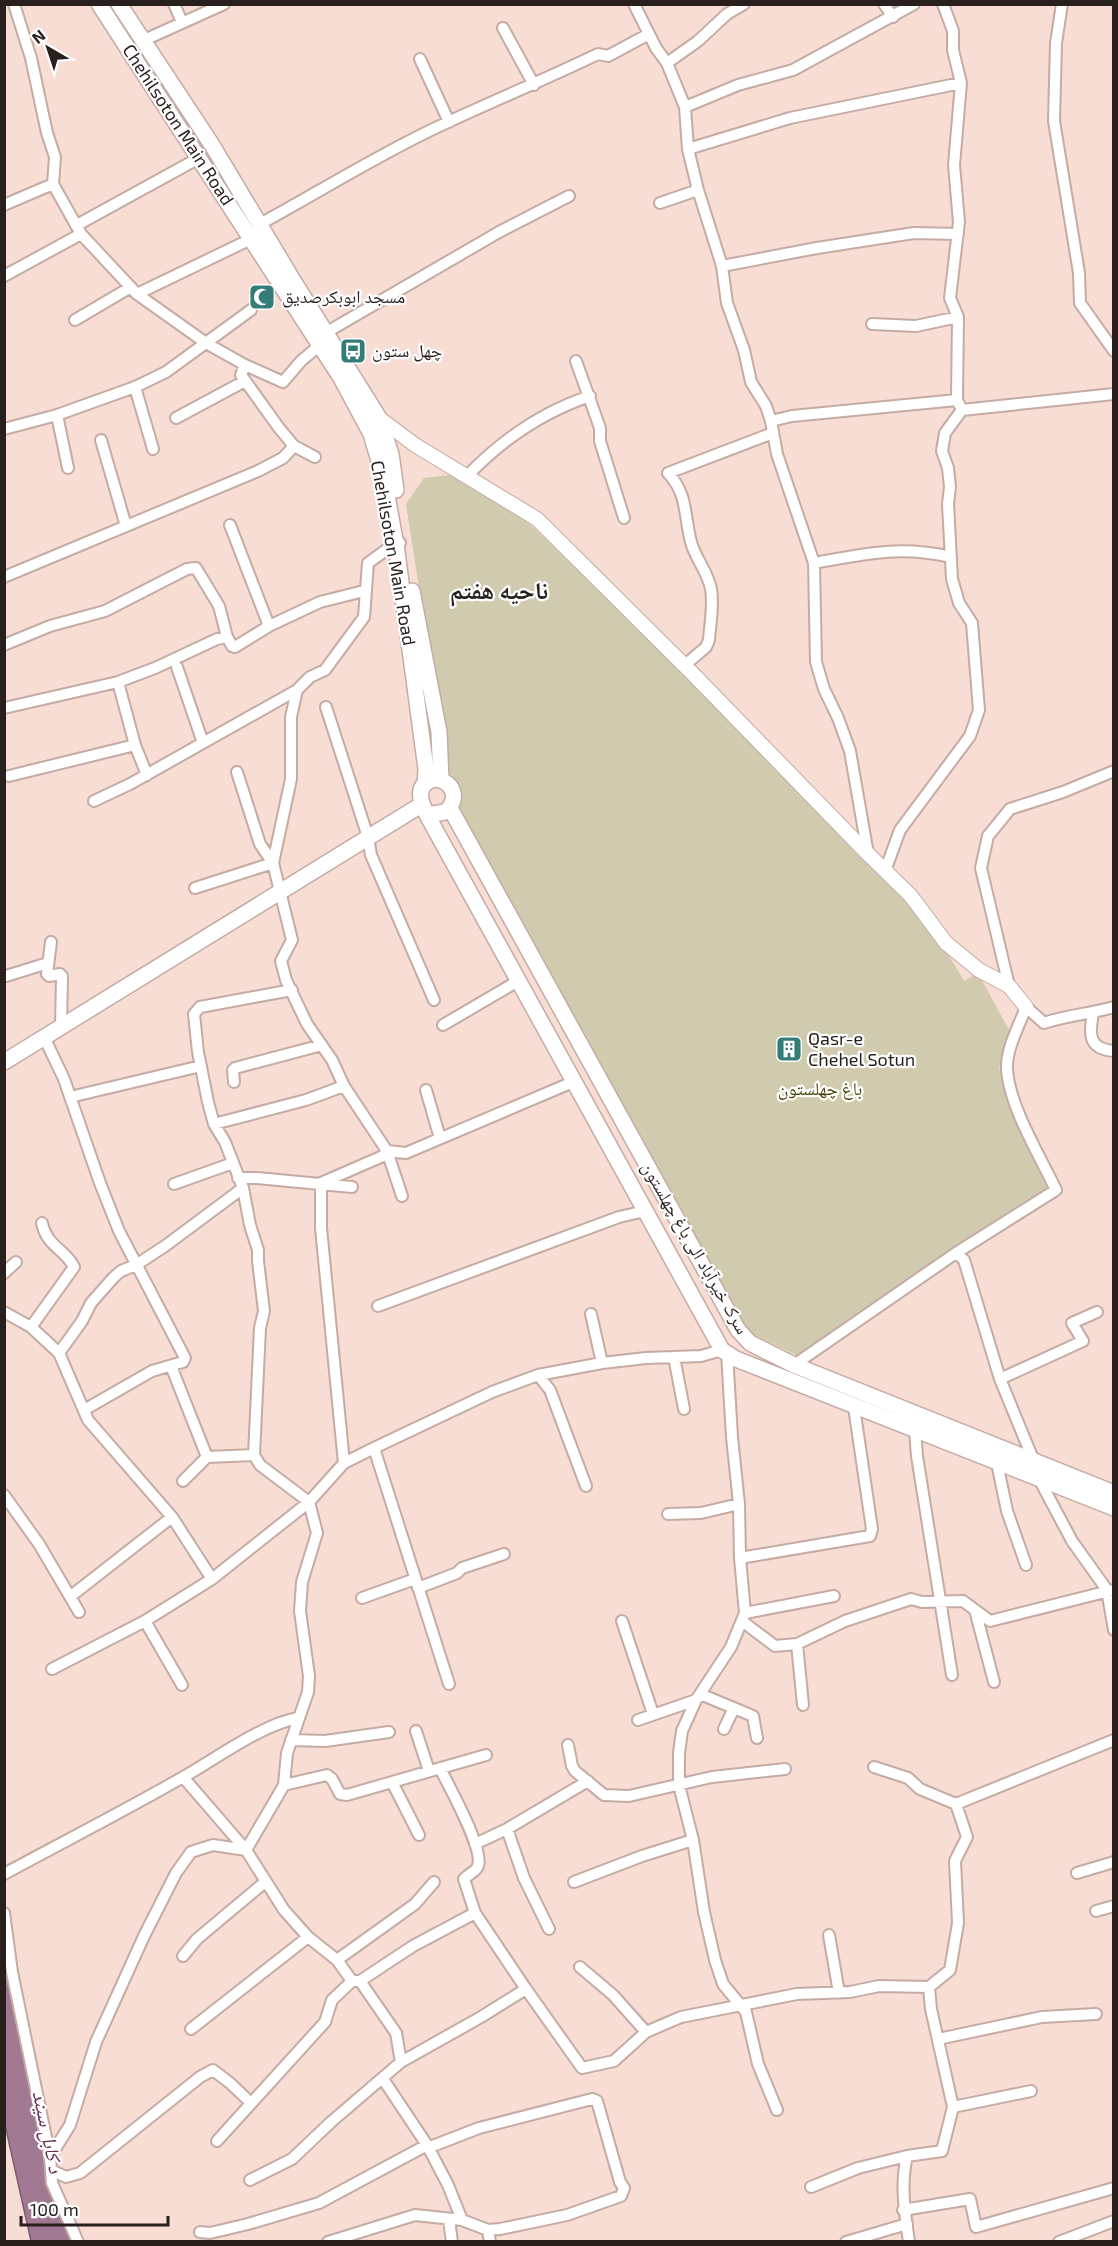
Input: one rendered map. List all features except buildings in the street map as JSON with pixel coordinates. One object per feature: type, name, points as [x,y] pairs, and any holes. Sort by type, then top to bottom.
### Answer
[{"type":"main road","name":"Chehilsoton Main Road","points":[[99,4],[251,239],[380,418],[391,454],[399,544],[426,769],[425,784]]},
{"type":"main road","name":"Chehilsoton Main Road","points":[[119,4],[212,145],[260,224],[323,339],[371,434],[399,544],[439,732],[441,780]]},
{"type":"main road","points":[[4,1062],[368,837],[424,810],[440,814],[450,808],[454,797],[453,791],[441,780],[435,779],[425,784],[419,793],[424,810],[724,1352],[854,1407],[1113,1508]]},
{"type":"main road","name":"سرک خیرآباد الی باغ چهلستون","points":[[450,808],[738,1330],[750,1343],[794,1365],[1113,1493]]},
{"type":"street","points":[[14,4],[31,58],[47,134],[55,157],[53,184],[79,229],[134,291],[206,343],[245,365],[283,382],[323,339],[499,232],[569,196]]},
{"type":"street","points":[[174,4],[183,22]]},
{"type":"street","points":[[142,41],[224,4]]},
{"type":"street","points":[[634,4],[667,63],[685,107],[688,149],[698,190],[722,266],[727,303],[744,350],[751,382],[766,406],[777,454],[814,563],[816,662],[824,689],[850,751],[868,854]]},
{"type":"street","points":[[667,63],[744,4]]},
{"type":"street","points":[[884,4],[893,17]]},
{"type":"street","points":[[685,107],[738,85],[793,70],[914,4]]},
{"type":"street","points":[[885,871],[900,830],[970,736],[980,710],[972,623],[958,603],[951,579],[948,504],[950,487],[948,468],[942,451],[945,433],[959,405],[958,317],[950,298],[959,222],[954,165],[961,83],[953,50],[953,32],[943,4]]},
{"type":"street","points":[[1062,4],[1056,43],[1054,121],[1079,273],[1080,303],[1113,351]]},
{"type":"street","points":[[502,28],[534,85]]},
{"type":"street","points":[[260,224],[388,152],[449,122],[534,85],[597,54],[608,56],[649,34]]},
{"type":"street","points":[[420,58],[449,122]]},
{"type":"street","points":[[688,149],[790,118],[961,83]]},
{"type":"street","points":[[4,276],[199,158]]},
{"type":"street","points":[[4,205],[53,184]]},
{"type":"street","points":[[660,202],[698,190]]},
{"type":"street","points":[[722,266],[914,233],[958,234]]},
{"type":"street","points":[[75,320],[251,239]]},
{"type":"street","points":[[4,429],[57,415],[135,387],[166,372],[251,310]]},
{"type":"street","points":[[872,324],[916,326],[958,317]]},
{"type":"street","points":[[576,361],[600,428],[600,441],[624,518]]},
{"type":"street","points":[[245,365],[241,375],[244,381],[294,446],[315,457]]},
{"type":"street","points":[[176,418],[244,381]]},
{"type":"street","points":[[135,387],[153,449]]},
{"type":"street","points":[[771,421],[792,416],[1113,394]]},
{"type":"street","points":[[468,475],[490,452],[524,426],[590,396]]},
{"type":"street","points":[[57,415],[68,468]]},
{"type":"street","points":[[380,418],[415,445],[468,475],[537,519],[685,665],[911,896],[946,943],[979,970],[1009,986],[1026,1007],[1044,1023],[1065,1016],[1093,1013],[1113,1007]]},
{"type":"street","points":[[685,665],[705,647],[709,640],[712,590],[691,544],[686,509],[679,485],[668,473],[773,433]]},
{"type":"street","points":[[101,440],[126,526]]},
{"type":"street","points":[[391,454],[415,445]]},
{"type":"street","points":[[4,577],[258,471],[283,458],[294,446]]},
{"type":"street","points":[[230,525],[269,626]]},
{"type":"street","points":[[94,801],[147,775],[297,690],[310,677],[325,670],[364,617],[364,591],[368,563],[399,544]]},
{"type":"street","points":[[814,563],[871,553],[908,550],[951,557]]},
{"type":"street","points":[[4,645],[50,626],[105,611],[187,569],[196,568],[219,606],[231,646],[320,602],[364,591]]},
{"type":"street","points":[[4,708],[118,682],[155,668],[217,639],[227,638]]},
{"type":"street","points":[[177,667],[203,743]]},
{"type":"street","points":[[118,682],[135,745],[147,775]]},
{"type":"street","points":[[273,863],[291,779],[291,717],[297,690]]},
{"type":"street","points":[[326,707],[368,837],[371,855],[434,1000]]},
{"type":"street","points":[[9,776],[135,745]]},
{"type":"street","points":[[1009,986],[981,868],[988,836],[1010,809],[1063,792],[1113,771]]},
{"type":"street","points":[[237,772],[260,844],[273,863],[292,940],[281,961],[286,980],[307,1024],[332,1060],[344,1086],[387,1151],[402,1196]]},
{"type":"street","points":[[195,888],[273,863]]},
{"type":"street","points":[[51,942],[47,975],[60,974],[62,976],[61,1027]]},
{"type":"street","points":[[6,976],[48,963]]},
{"type":"street","points":[[443,1025],[518,981]]},
{"type":"street","points":[[246,1850],[284,1785],[287,1753],[308,1692],[309,1676],[300,1611],[302,1582],[317,1533],[309,1502],[260,1465],[254,1455],[260,1328],[264,1311],[258,1250],[233,1163],[225,1142],[214,1125],[201,1066],[194,1014],[195,1010],[254,995],[292,990]]},
{"type":"street","points":[[794,1365],[956,1253],[1056,1190],[1012,1096],[1006,1068],[1012,1042],[1026,1007]]},
{"type":"street","points":[[1093,1013],[1090,1035],[1095,1046],[1113,1051]]},
{"type":"street","points":[[44,1037],[64,1079],[107,1202],[136,1265],[185,1358],[183,1362],[152,1371],[84,1410]]},
{"type":"street","points":[[234,1082],[233,1068],[322,1045]]},
{"type":"street","points":[[70,1097],[201,1066]]},
{"type":"street","points":[[387,1151],[406,1153],[573,1082]]},
{"type":"street","points":[[214,1125],[306,1100],[344,1086]]},
{"type":"street","points":[[426,1090],[440,1138]]},
{"type":"street","points":[[321,1183],[382,1156],[387,1151]]},
{"type":"street","points":[[174,1184],[233,1163]]},
{"type":"street","points":[[59,1353],[103,1288],[121,1272],[136,1265],[240,1183],[321,1183],[352,1187]]},
{"type":"street","points":[[321,1183],[321,1228],[344,1464]]},
{"type":"street","points":[[378,1306],[619,1217],[645,1211]]},
{"type":"street","points":[[31,1327],[75,1266],[44,1234],[42,1223]]},
{"type":"street","points":[[956,1253],[964,1260],[1000,1379],[1023,1439],[1034,1460],[1039,1479],[1072,1541],[1110,1590],[1113,1630]]},
{"type":"street","points":[[4,1273],[16,1262]]},
{"type":"street","points":[[4,1312],[31,1327],[59,1353],[88,1420],[172,1517],[212,1579]]},
{"type":"street","points":[[1000,1379],[1083,1341],[1072,1323],[1097,1312]]},
{"type":"street","points":[[591,1314],[602,1363]]},
{"type":"street","points":[[52,1669],[145,1621],[212,1579],[309,1502],[344,1464],[492,1392],[538,1375],[602,1363],[701,1356],[724,1352],[739,1504],[743,1617],[731,1647],[698,1697],[681,1731],[679,1785],[693,1840],[704,1912],[715,1960],[723,1984],[746,2012],[758,2064],[777,2110]]},
{"type":"street","points":[[674,1357],[684,1409]]},
{"type":"street","points":[[171,1366],[207,1457]]},
{"type":"street","points":[[538,1375],[550,1390],[586,1486]]},
{"type":"street","points":[[740,1558],[870,1536],[872,1529],[854,1407]]},
{"type":"street","points":[[915,1430],[916,1456],[952,1675]]},
{"type":"street","points":[[995,1445],[996,1462],[1007,1512],[1026,1565]]},
{"type":"street","points":[[374,1448],[449,1684]]},
{"type":"street","points":[[183,1481],[207,1457],[254,1455]]},
{"type":"street","points":[[4,1495],[39,1544],[79,1612]]},
{"type":"street","points":[[668,1514],[701,1513],[739,1504]]},
{"type":"street","points":[[71,1596],[172,1517]]},
{"type":"street","points":[[362,1598],[457,1573],[462,1568],[504,1554]]},
{"type":"street","points":[[743,1617],[775,1646],[797,1644],[845,1621],[911,1599],[922,1602],[963,1601],[990,1621],[1110,1590]]},
{"type":"street","points":[[743,1617],[834,1596]]},
{"type":"street","points":[[975,1610],[994,1682]]},
{"type":"street","points":[[145,1621],[182,1685]]},
{"type":"street","points":[[622,1621],[653,1714]]},
{"type":"street","points":[[797,1644],[803,1705]]},
{"type":"street","points":[[638,1720],[698,1697],[753,1716],[757,1737]]},
{"type":"street","points":[[724,1729],[734,1708]]},
{"type":"street","points":[[4,1874],[183,1777],[247,1739],[287,1720],[298,1718]]},
{"type":"street","points":[[416,1731],[434,1770],[475,1844],[478,1865],[476,1870],[464,1879],[475,1913],[582,2068],[614,2061],[646,2032],[681,2017],[797,1995],[839,1993],[879,1986],[929,1987],[951,1970],[958,1923],[955,1861],[967,1837],[956,1804]]},
{"type":"street","points":[[291,1740],[325,1741],[389,1732]]},
{"type":"street","points":[[874,1767],[908,1778],[920,1789],[956,1804],[1113,1740]]},
{"type":"street","points":[[568,1745],[572,1766],[604,1795],[629,1796],[712,1777],[785,1769]]},
{"type":"street","points":[[284,1785],[327,1775],[332,1779],[340,1794],[347,1795],[486,1755]]},
{"type":"street","points":[[183,1777],[246,1850],[284,1910],[308,1937],[337,1960],[396,2033],[401,2062]]},
{"type":"street","points":[[475,1844],[507,1829],[588,1781]]},
{"type":"street","points":[[392,1782],[419,1835]]},
{"type":"street","points":[[507,1829],[524,1878],[549,1929]]},
{"type":"street","points":[[574,1882],[642,1856],[693,1840]]},
{"type":"street","points":[[50,2157],[70,2125],[96,2042],[176,1873],[191,1852],[213,1845],[246,1850]]},
{"type":"street","points":[[1077,1874],[1113,1862]]},
{"type":"street","points":[[183,1956],[197,1939],[265,1882]]},
{"type":"street","points":[[337,1960],[415,1904],[434,1882]]},
{"type":"street","points":[[1096,1911],[1113,1906]]},
{"type":"street","points":[[4,1913],[12,1972],[50,2157],[52,2183],[78,2241]]},
{"type":"street","points":[[217,2141],[325,2022],[332,2000],[356,1981],[413,1946],[475,1913]]},
{"type":"street","points":[[830,1935],[839,1993]]},
{"type":"street","points":[[191,2029],[308,1937]]},
{"type":"street","points":[[580,1967],[613,1995],[646,2032]]},
{"type":"street","points":[[811,2187],[858,2168],[907,2156],[942,2151],[953,2107],[931,2009],[929,1987]]},
{"type":"street","points":[[250,2180],[292,2159],[331,2121],[401,2062],[526,1989]]},
{"type":"street","points":[[938,2039],[1042,2017],[1096,2014]]},
{"type":"street","points":[[51,2170],[66,2177],[80,2173],[200,2076],[213,2070],[251,2103]]},
{"type":"street","points":[[383,2079],[427,2145],[448,2185],[462,2220]]},
{"type":"street","points":[[953,2107],[1031,2091]]},
{"type":"street","points":[[200,2232],[210,2233],[239,2226],[319,2203],[427,2145],[430,2147],[479,2128],[592,2099],[597,2101],[620,2182],[624,2188],[621,2196],[567,2215],[509,2228],[488,2230],[462,2220],[415,2215],[328,2241]]},
{"type":"street","points":[[907,2156],[904,2168],[903,2210],[909,2241]]},
{"type":"street","points":[[903,2210],[970,2199],[976,2227],[1113,2188]]},
{"type":"street","points":[[449,2220],[452,2241]]},
{"type":"street","points":[[1059,2241],[1113,2221]]},
{"type":"street","points":[[846,2241],[907,2224]]},
{"type":"street","points":[[488,2230],[490,2241]]},
{"type":"green space","name":"باغ چهلستون","points":[[459,474],[513,508],[633,624],[929,921],[964,981],[978,973],[1014,1039],[999,1067],[1054,1189],[803,1358],[749,1333],[457,809],[454,780],[447,769],[406,504],[424,478]]},
{"type":"shaded area","points":[[4,1923],[51,2189],[71,2241],[31,2241],[5,2125]]},
{"type":"place","name":"مسجد ابوبکرصدیق","points":[[262,297]]},
{"type":"place","name":"چهل ستون","points":[[353,351]]},
{"type":"place","name":"Qasr-e Chehel Sotun","points":[[789,1049]]},
{"type":"district","name":"ناحیه هفتم","points":[[499,591]]},
{"type":"water label","name":"د کابل سيند","points":[[48,2132]]}]
